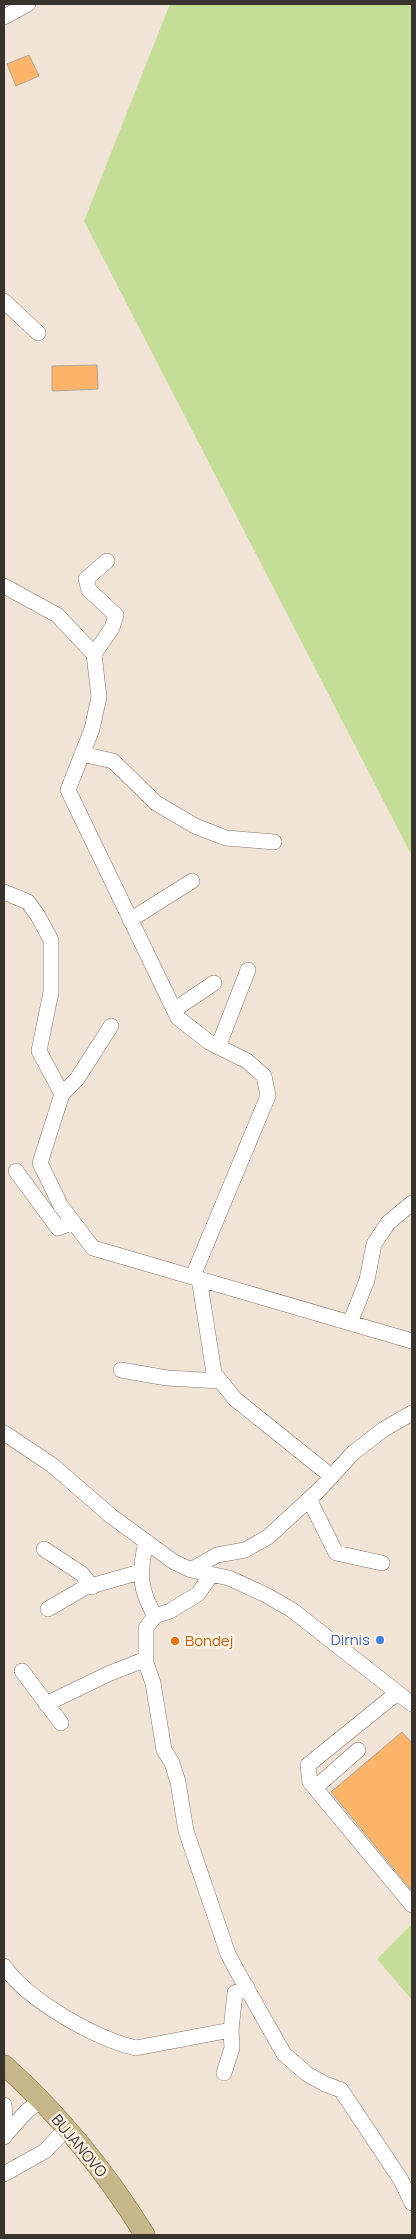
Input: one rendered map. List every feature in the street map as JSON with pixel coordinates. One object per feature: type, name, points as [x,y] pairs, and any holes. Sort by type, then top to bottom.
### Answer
[{"type":"main road","name":"BUJANOVO","points":[[4,2065],[36,2095],[104,2174],[145,2235]]},
{"type":"street","points":[[4,17],[28,4]]},
{"type":"street","points":[[4,301],[38,333]]},
{"type":"street","points":[[94,654],[112,628],[116,615],[89,590],[86,579],[107,561]]},
{"type":"street","points":[[4,586],[57,615],[94,654],[99,697],[92,729],[68,790],[178,1018],[209,1042],[246,1061],[264,1076],[268,1096],[196,1277],[214,1373],[235,1399],[331,1476]]},
{"type":"street","points":[[82,754],[113,761],[156,803],[195,826],[226,838],[274,842]]},
{"type":"street","points":[[130,920],[192,881]]},
{"type":"street","points":[[4,892],[28,902],[51,940],[51,992],[39,1051],[62,1094]]},
{"type":"street","points":[[218,1047],[248,970]]},
{"type":"street","points":[[174,1010],[214,982]]},
{"type":"street","points":[[111,1026],[77,1079],[62,1094],[40,1163],[61,1206],[93,1248],[412,1341]]},
{"type":"street","points":[[16,1171],[58,1228],[73,1222]]},
{"type":"street","points":[[350,1324],[367,1280],[374,1244],[388,1223],[412,1204]]},
{"type":"street","points":[[121,1370],[138,1380],[167,1378],[220,1380]]},
{"type":"street","points":[[191,1570],[217,1555],[245,1550],[268,1537],[309,1499],[353,1453],[384,1428],[412,1413]]},
{"type":"street","points":[[4,1433],[52,1465],[111,1516],[174,1562],[191,1570],[229,1578],[246,1584],[292,1610],[407,1697],[308,1765],[310,1782],[412,1905]]},
{"type":"street","points":[[309,1499],[336,1553],[382,1563]]},
{"type":"street","points":[[146,1542],[140,1572],[148,1605],[155,1616]]},
{"type":"street","points":[[44,1549],[82,1574],[92,1587]]},
{"type":"street","points":[[48,1609],[84,1588],[140,1572]]},
{"type":"street","points":[[211,1575],[198,1594],[170,1611],[155,1616],[146,1628],[146,1659],[153,1683],[164,1750],[172,1763],[178,1782],[186,1832],[228,1954],[268,2028],[284,2054],[307,2074],[341,2090],[401,2180],[412,2203]]},
{"type":"street","points":[[46,1704],[108,1674],[146,1659]]},
{"type":"street","points":[[22,1671],[61,1723]]},
{"type":"street","points":[[315,1788],[358,1750]]},
{"type":"street","points":[[4,1966],[24,1988],[46,2004],[75,2022],[121,2044],[136,2048],[231,2030]]},
{"type":"street","points":[[224,2073],[232,2048],[231,2030],[234,1993],[247,1988]]},
{"type":"street","points":[[4,2054],[36,2095],[27,2111],[5,2136]]},
{"type":"street","points":[[4,2105],[5,2136]]},
{"type":"street","points":[[4,2174],[45,2151],[66,2129]]},
{"type":"green space","points":[[170,4],[412,4],[412,856],[84,221]]},
{"type":"green space","points":[[412,1924],[412,2000],[377,1959]]},
{"type":"building","points":[[29,55],[39,76],[16,86],[7,64]]},
{"type":"building","points":[[97,365],[98,389],[52,391],[52,366]]},
{"type":"building","points":[[402,1732],[412,1743],[412,1891],[331,1792]]},
{"type":"place","name":"Dirnis","points":[[380,1640]]},
{"type":"place","name":"Bondej","points":[[175,1641]]}]
